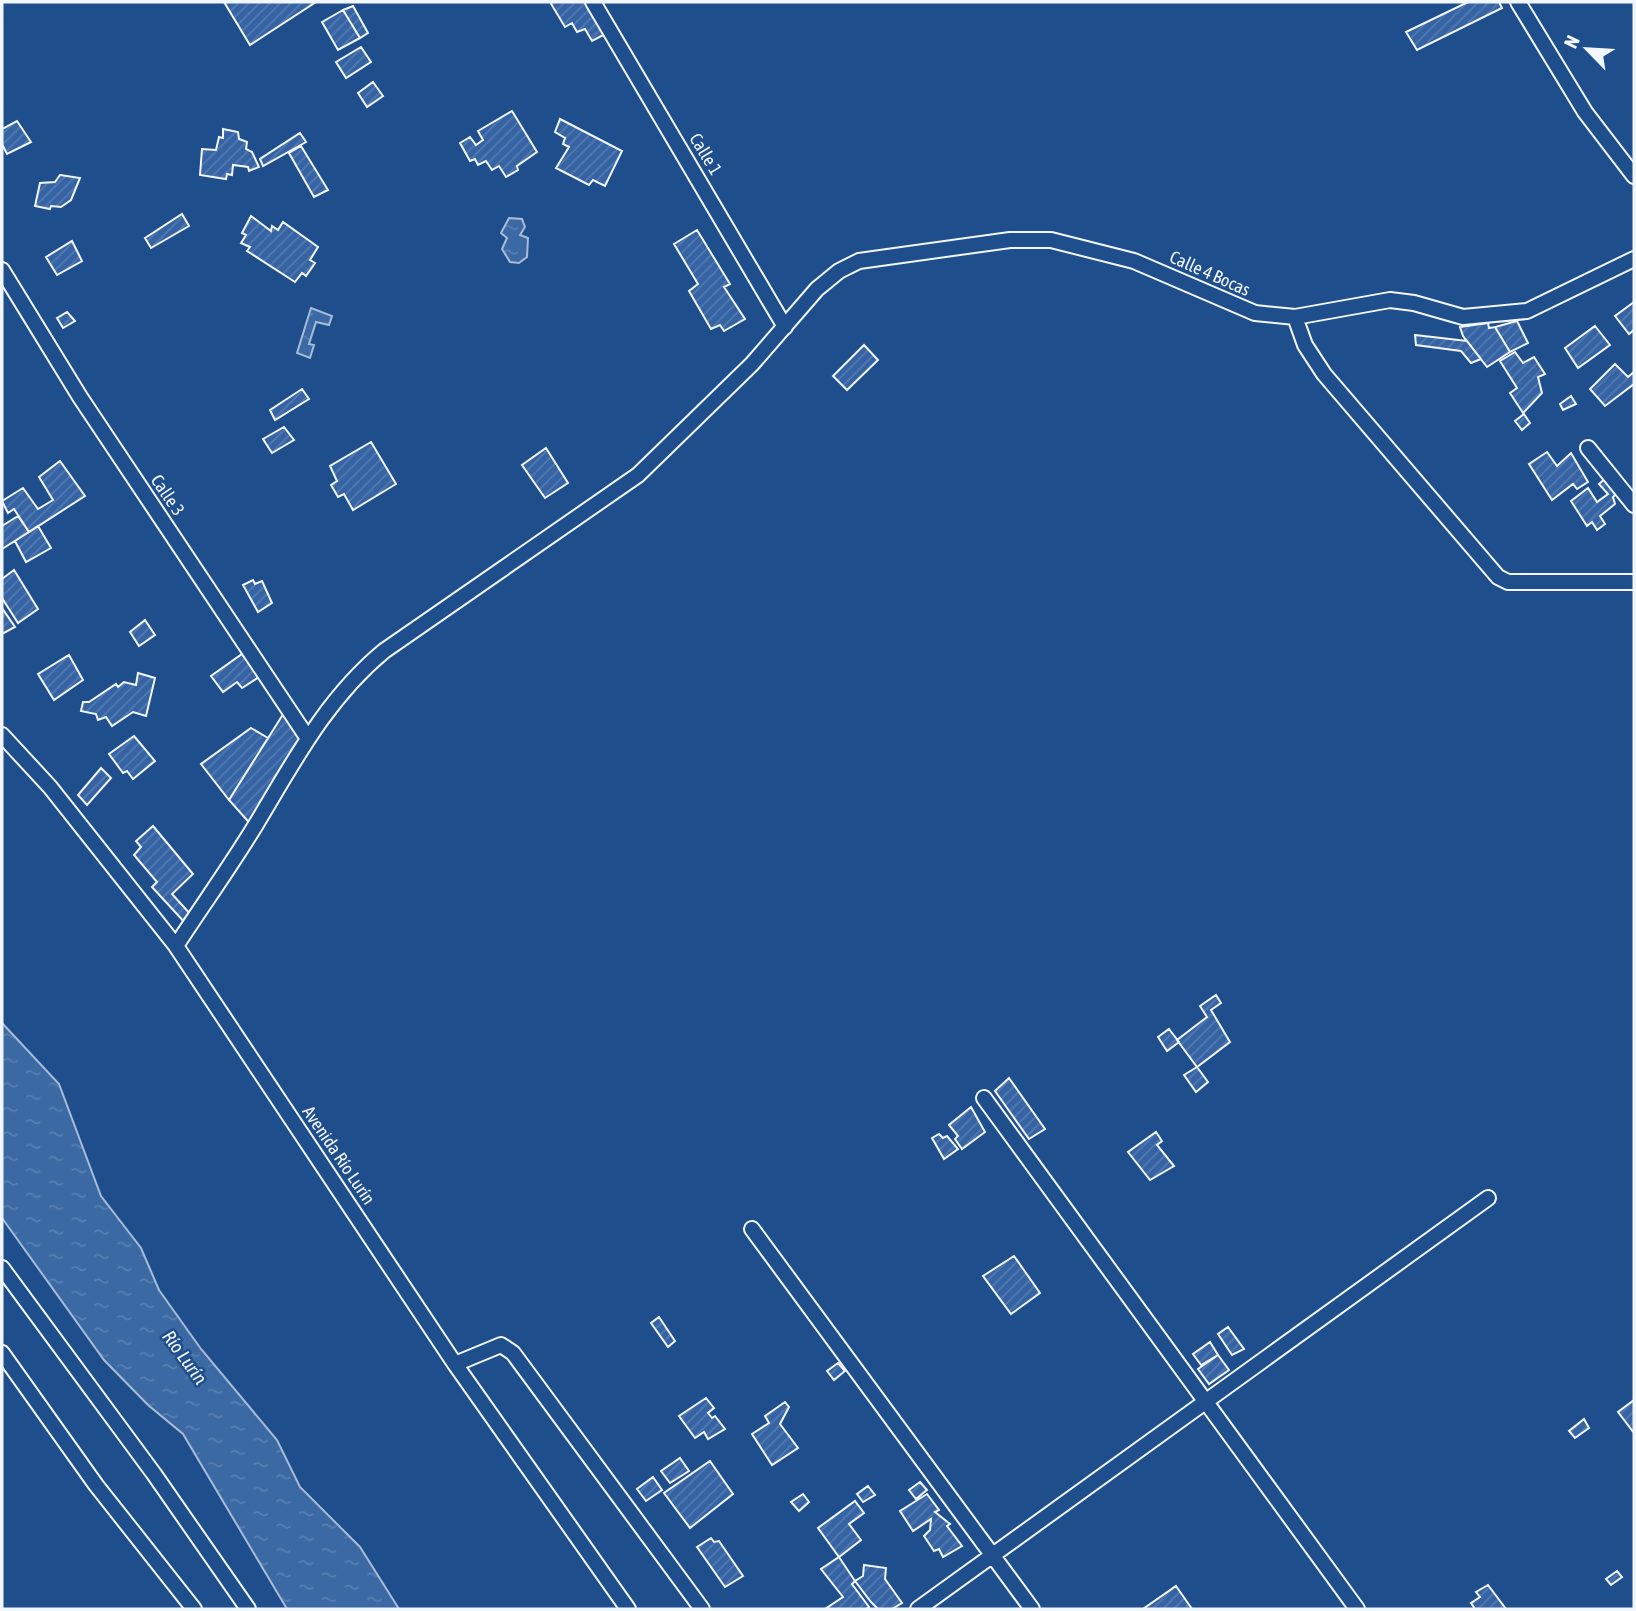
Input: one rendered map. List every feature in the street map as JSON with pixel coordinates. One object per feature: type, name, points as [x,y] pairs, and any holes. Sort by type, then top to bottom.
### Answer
[{"type":"street","name":"Calle 1","points":[[593,2],[785,327]]},
{"type":"street","points":[[1518,2],[1585,112],[1634,176]]},
{"type":"street","name":"Calle 4 Bocas","points":[[176,946],[254,828],[307,737],[355,675],[384,651],[638,475],[692,425],[785,327],[817,289],[839,271],[859,261],[1010,240],[1051,240],[1105,251],[1255,313],[1295,317],[1391,300],[1414,303],[1463,317],[1527,311],[1634,259]]},
{"type":"street","name":"Calle 3","points":[[2,270],[80,397],[307,737]]},
{"type":"street","points":[[1295,317],[1305,345],[1324,374],[1498,577],[1508,583],[1634,582]]},
{"type":"street","points":[[1588,448],[1634,505]]},
{"type":"street","name":"Avenida Río Lurín","points":[[2,735],[50,787],[176,946],[455,1364],[628,1609]]},
{"type":"street","points":[[984,1098],[1204,1403],[1357,1609]]},
{"type":"street","points":[[918,1609],[1488,1198]]},
{"type":"street","points":[[752,1229],[1032,1609]]},
{"type":"street","points":[[2,1268],[154,1474],[248,1609]]},
{"type":"street","points":[[455,1364],[501,1345],[513,1353],[702,1609]]},
{"type":"street","points":[[2,1353],[96,1485],[194,1609]]},
{"type":"water","points":[[509,218],[522,219],[525,227],[520,235],[528,238],[527,257],[519,263],[510,262],[502,249],[507,238],[501,233]]},
{"type":"water","points":[[311,308],[332,316],[329,325],[316,322],[309,344],[314,345],[310,358],[297,353]]},
{"type":"water","name":"Río Lurín","points":[[2,1023],[59,1084],[101,1196],[141,1248],[159,1290],[201,1349],[277,1440],[300,1487],[360,1547],[399,1609],[287,1609],[183,1434],[148,1405],[104,1360],[2,1218]]},
{"type":"building","points":[[224,2],[316,2],[250,45]]},
{"type":"building","points":[[550,2],[592,2],[609,32],[592,41],[585,29],[577,32],[572,23],[565,27]]},
{"type":"building","points":[[1468,2],[1499,2],[1502,8],[1417,50],[1406,32]]},
{"type":"building","points":[[353,6],[368,33],[360,38],[343,10]]},
{"type":"building","points":[[343,10],[360,38],[338,50],[322,22]]},
{"type":"building","points":[[361,47],[371,62],[346,78],[336,62]]},
{"type":"building","points":[[373,82],[383,96],[367,107],[358,93]]},
{"type":"building","points":[[512,111],[537,152],[506,177],[499,166],[492,170],[486,161],[478,165],[475,159],[470,161],[460,143],[470,137],[476,145],[483,140],[478,131]]},
{"type":"building","points":[[560,119],[622,151],[605,186],[593,180],[589,185],[556,168],[569,147],[563,144],[565,138],[555,132]]},
{"type":"building","points":[[17,121],[31,142],[7,154],[2,144],[2,129]]},
{"type":"building","points":[[223,129],[238,132],[239,139],[247,142],[246,149],[252,152],[259,167],[249,171],[248,167],[233,165],[232,175],[227,174],[226,179],[200,175],[202,149],[216,150],[219,137],[223,138]]},
{"type":"building","points":[[300,133],[306,142],[263,166],[260,159]]},
{"type":"building","points":[[301,146],[328,190],[314,197],[289,153]]},
{"type":"building","points":[[60,175],[80,178],[71,200],[61,207],[51,206],[50,209],[35,206],[40,183],[55,182]]},
{"type":"building","points":[[182,214],[189,226],[151,248],[145,238]]},
{"type":"building","points":[[251,216],[271,231],[272,226],[278,230],[283,222],[318,247],[310,260],[315,263],[306,276],[302,273],[295,282],[247,251],[250,247],[241,243],[246,235],[242,233]]},
{"type":"building","points":[[697,230],[730,284],[724,287],[745,319],[724,331],[720,325],[711,329],[689,291],[698,284],[674,244]]},
{"type":"building","points":[[72,241],[82,261],[57,275],[46,257]]},
{"type":"building","points":[[1634,302],[1634,330],[1629,334],[1615,316]]},
{"type":"building","points":[[67,312],[75,321],[63,328],[57,318]]},
{"type":"building","points":[[1517,321],[1528,343],[1510,352],[1495,327]]},
{"type":"building","points":[[1488,323],[1489,328],[1495,327],[1510,352],[1487,367],[1463,336],[1460,327]]},
{"type":"building","points":[[1595,326],[1610,345],[1578,368],[1565,348]]},
{"type":"building","points":[[1415,335],[1467,341],[1481,359],[1471,363],[1461,351],[1416,345]]},
{"type":"building","points":[[864,345],[878,360],[847,390],[833,376]]},
{"type":"building","points":[[1515,352],[1523,363],[1534,357],[1545,374],[1538,377],[1542,393],[1523,413],[1510,393],[1517,388],[1500,361]]},
{"type":"building","points":[[1615,364],[1628,377],[1634,372],[1634,384],[1605,406],[1590,389]]},
{"type":"building","points":[[302,389],[309,399],[275,420],[270,410]]},
{"type":"building","points":[[1571,396],[1576,404],[1563,410],[1560,404]]},
{"type":"building","points":[[1524,414],[1530,423],[1522,430],[1515,421]]},
{"type":"building","points":[[284,427],[294,440],[272,453],[263,439]]},
{"type":"building","points":[[371,442],[396,484],[353,510],[344,494],[338,497],[331,485],[337,481],[330,466]]},
{"type":"building","points":[[546,448],[568,483],[545,498],[522,465]]},
{"type":"building","points":[[1547,452],[1557,466],[1571,453],[1588,482],[1577,489],[1573,484],[1552,500],[1529,464]]},
{"type":"building","points":[[60,461],[85,496],[29,532],[14,509],[8,513],[2,501],[23,488],[38,509],[53,500],[39,477]]},
{"type":"building","points":[[1608,476],[1619,491],[1613,497],[1615,504],[1600,516],[1605,524],[1597,530],[1592,522],[1587,526],[1571,501],[1588,488],[1597,502],[1608,494],[1599,484]]},
{"type":"building","points":[[18,516],[29,532],[2,549],[2,526]]},
{"type":"building","points":[[38,526],[51,548],[26,562],[15,541]]},
{"type":"building","points":[[14,570],[38,609],[18,623],[2,598],[2,579]]},
{"type":"building","points":[[253,580],[255,584],[262,581],[272,603],[258,612],[243,585]]},
{"type":"building","points":[[2,608],[15,627],[2,634]]},
{"type":"building","points":[[145,620],[155,635],[139,646],[130,632]]},
{"type":"building","points":[[242,654],[259,677],[242,688],[237,682],[223,692],[211,676]]},
{"type":"building","points":[[69,655],[83,680],[54,700],[38,674]]},
{"type":"building","points":[[138,673],[155,678],[146,716],[133,712],[112,726],[106,717],[98,720],[96,714],[81,711],[83,702],[89,702],[116,684],[118,687],[124,682],[136,685]]},
{"type":"building","points":[[287,708],[307,737],[254,828],[229,800]]},
{"type":"building","points":[[251,728],[268,738],[229,800],[201,764]]},
{"type":"building","points":[[134,736],[155,761],[133,779],[127,771],[123,773],[109,754]]},
{"type":"building","points":[[101,768],[111,778],[87,805],[78,795]]},
{"type":"building","points":[[153,826],[193,874],[172,894],[192,916],[187,925],[152,887],[157,882],[134,855],[141,847],[136,841]]},
{"type":"building","points":[[1216,995],[1221,1003],[1211,1010],[1230,1042],[1197,1067],[1177,1040],[1207,1017],[1200,1006]]},
{"type":"building","points":[[1169,1029],[1179,1042],[1167,1051],[1158,1037]]},
{"type":"building","points":[[1197,1067],[1208,1082],[1196,1092],[1184,1075]]},
{"type":"building","points":[[1009,1078],[1045,1129],[1029,1139],[995,1091]]},
{"type":"building","points":[[971,1107],[985,1132],[962,1149],[955,1139],[958,1136],[949,1125]]},
{"type":"building","points":[[1156,1132],[1162,1141],[1157,1145],[1174,1166],[1150,1180],[1128,1152]]},
{"type":"building","points":[[939,1134],[943,1138],[947,1136],[958,1149],[944,1159],[932,1138]]},
{"type":"building","points":[[1014,1256],[1040,1293],[1011,1314],[983,1276]]},
{"type":"building","points":[[659,1317],[675,1341],[668,1347],[651,1323]]},
{"type":"building","points":[[1228,1327],[1244,1349],[1232,1355],[1218,1334]]},
{"type":"building","points":[[1210,1342],[1218,1355],[1201,1365],[1193,1354]]},
{"type":"building","points":[[1218,1355],[1229,1370],[1209,1384],[1198,1369]]},
{"type":"building","points":[[838,1363],[845,1371],[834,1380],[827,1371]]},
{"type":"building","points":[[706,1398],[714,1408],[708,1413],[712,1418],[715,1416],[725,1429],[708,1439],[704,1432],[695,1438],[679,1416]]},
{"type":"building","points":[[1634,1400],[1634,1433],[1618,1412]]},
{"type":"building","points":[[785,1402],[789,1407],[780,1424],[798,1448],[772,1465],[752,1434],[769,1423],[765,1416]]},
{"type":"building","points":[[1584,1419],[1589,1428],[1575,1438],[1569,1431]]},
{"type":"building","points":[[680,1458],[689,1471],[670,1483],[661,1471]]},
{"type":"building","points":[[710,1461],[733,1494],[690,1528],[664,1493]]},
{"type":"building","points":[[653,1477],[662,1490],[646,1501],[637,1489]]},
{"type":"building","points":[[920,1482],[927,1490],[916,1499],[909,1490]]},
{"type":"building","points":[[868,1486],[875,1495],[863,1502],[857,1494]]},
{"type":"building","points":[[803,1494],[809,1502],[799,1511],[791,1502]]},
{"type":"building","points":[[927,1494],[939,1510],[935,1512],[950,1524],[947,1526],[962,1546],[943,1557],[939,1549],[934,1551],[924,1536],[930,1530],[931,1519],[913,1531],[900,1511]]},
{"type":"building","points":[[855,1501],[864,1513],[849,1524],[861,1540],[839,1557],[818,1528]]},
{"type":"building","points":[[711,1538],[714,1542],[719,1541],[743,1576],[725,1587],[697,1547]]},
{"type":"building","points":[[839,1557],[855,1581],[852,1584],[869,1607],[866,1609],[825,1609],[843,1597],[821,1569]]},
{"type":"building","points":[[864,1565],[886,1568],[885,1579],[902,1603],[892,1609],[878,1609],[871,1602],[855,1581],[863,1576]]},
{"type":"building","points":[[1617,1571],[1622,1577],[1611,1585],[1606,1579]]},
{"type":"building","points":[[1488,1585],[1506,1609],[1475,1609],[1471,1603],[1480,1597],[1476,1592]]},
{"type":"building","points":[[1176,1586],[1192,1609],[1143,1609]]}]
